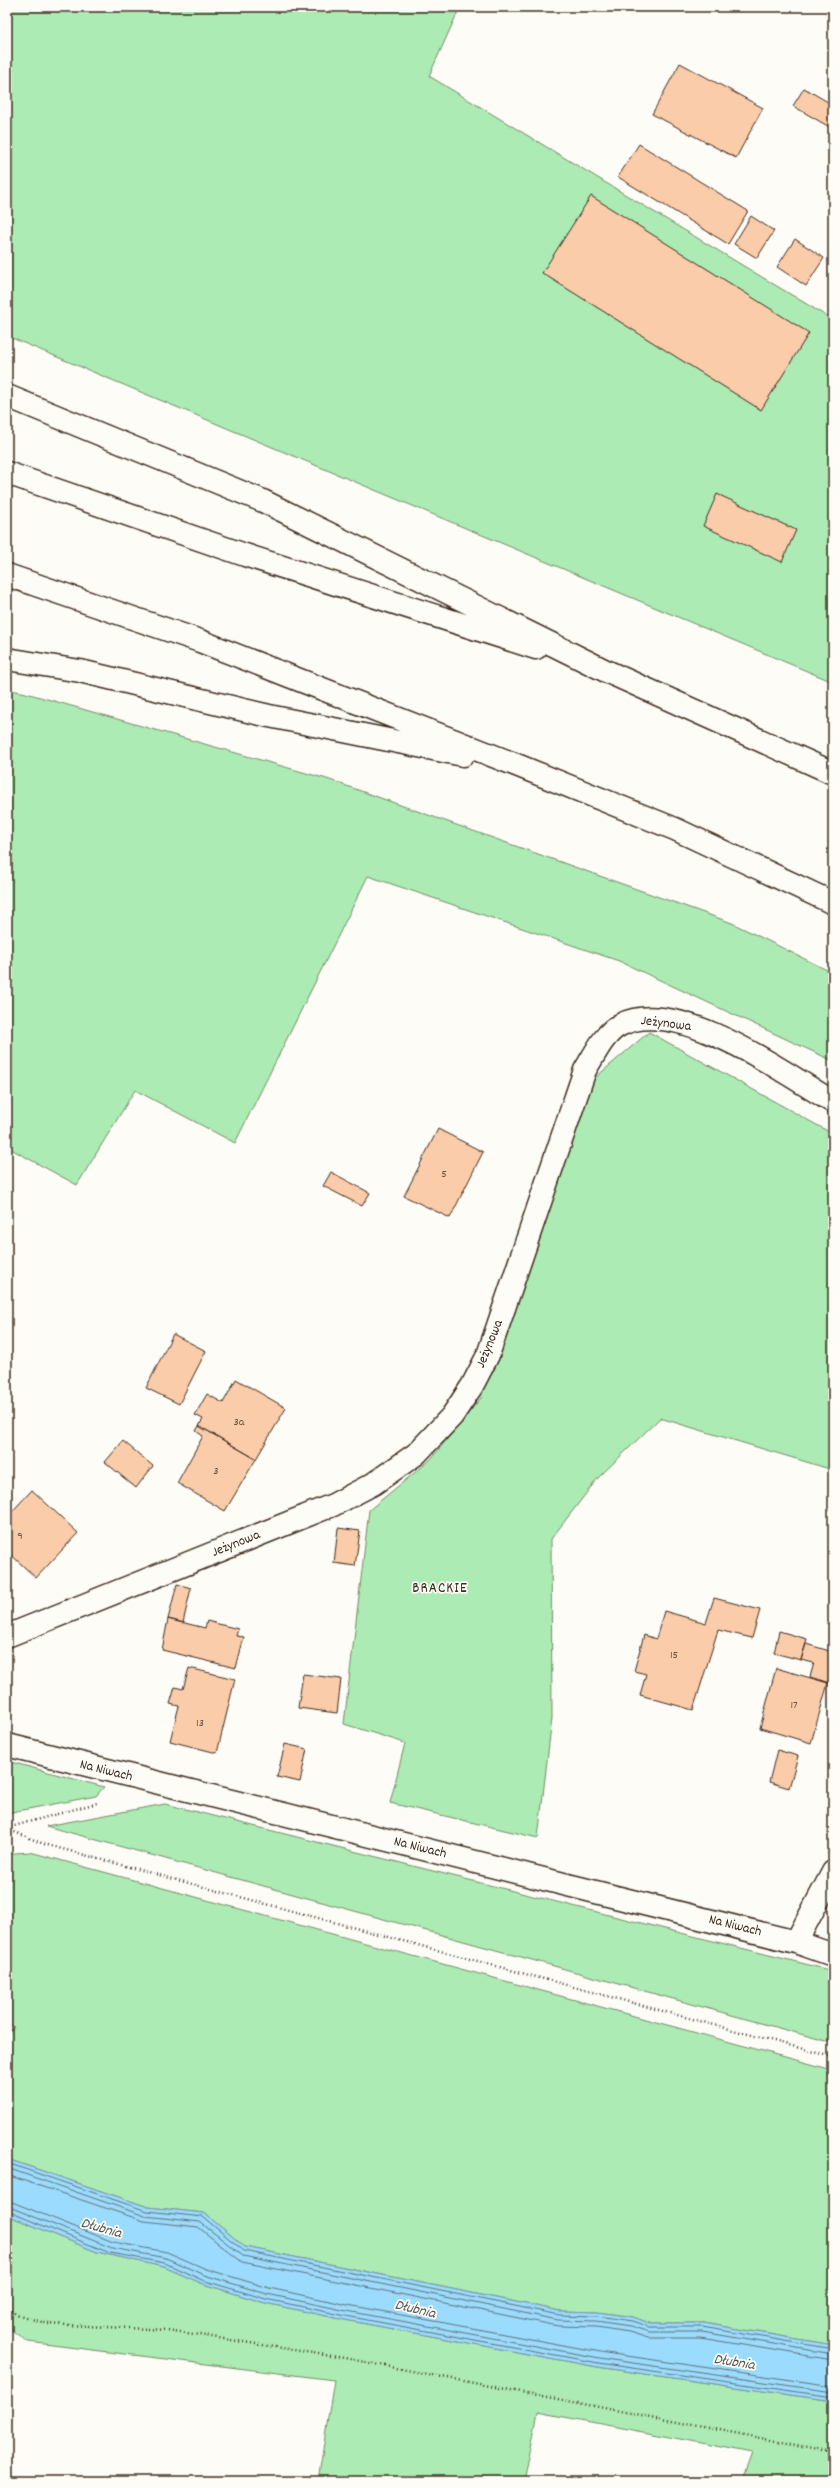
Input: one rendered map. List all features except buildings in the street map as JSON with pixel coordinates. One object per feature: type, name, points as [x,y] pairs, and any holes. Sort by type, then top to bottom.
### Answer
[{"type":"main road","points":[[7,396],[263,501],[606,671],[833,773]]},
{"type":"main road","points":[[7,472],[245,556],[606,671]]},
{"type":"main road","points":[[7,575],[200,641],[519,766],[675,830],[833,903]]},
{"type":"main road","points":[[7,659],[80,671],[269,716],[519,766]]},
{"type":"main road","name":"Jeżynowa","points":[[7,1636],[333,1505],[373,1484],[416,1454],[452,1416],[472,1386],[488,1355],[585,1070],[605,1039],[618,1026],[632,1020],[645,1018],[680,1023],[706,1030],[730,1041],[833,1102]]},
{"type":"main road","name":"Na Niwach","points":[[7,1745],[796,1942],[833,1955]]},
{"type":"main road","points":[[796,1942],[833,1872]]},
{"type":"path","points":[[7,1829],[99,1803]]},
{"type":"path","points":[[7,1829],[51,1846],[833,2057]]},
{"type":"path","points":[[7,2309],[16,2314],[48,2324],[168,2330],[344,2358],[833,2452]]},
{"type":"green space","points":[[7,7],[460,7],[429,76],[833,320],[833,682],[7,336]]},
{"type":"green space","points":[[7,689],[26,693],[327,779],[732,923],[833,973],[833,1061],[619,961],[368,876],[235,1143],[135,1090],[77,1185],[7,1147]]},
{"type":"green space","points":[[649,1032],[833,1134],[833,1470],[660,1418],[598,1478],[551,1539],[552,1718],[538,1838],[390,1803],[405,1743],[344,1724],[369,1510],[430,1460],[481,1398],[490,1367],[590,1082]]},
{"type":"green space","points":[[7,1761],[104,1787],[96,1796],[7,1813]]},
{"type":"green space","points":[[165,1804],[833,1971],[833,2043],[46,1826]]},
{"type":"green space","points":[[30,1852],[833,2070],[833,2345],[703,2323],[649,2323],[633,2317],[597,2312],[560,2311],[245,2247],[204,2213],[148,2207],[7,2159],[7,2036],[14,2027],[7,2022],[7,1856],[15,1853]]},
{"type":"green space","points":[[7,2215],[97,2252],[164,2267],[201,2283],[265,2303],[345,2320],[603,2368],[833,2401],[833,2481],[743,2481],[753,2453],[538,2412],[524,2481],[318,2481],[334,2380],[28,2342],[7,2327]]},
{"type":"water","name":"Dłubnia","points":[[7,2159],[148,2207],[204,2213],[245,2247],[560,2311],[597,2312],[633,2317],[649,2323],[703,2323],[833,2345],[833,2401],[603,2368],[345,2320],[265,2303],[201,2283],[164,2267],[97,2252],[7,2215]]},
{"type":"district","name":"BRACKIE","points":[[440,1589]]}]
